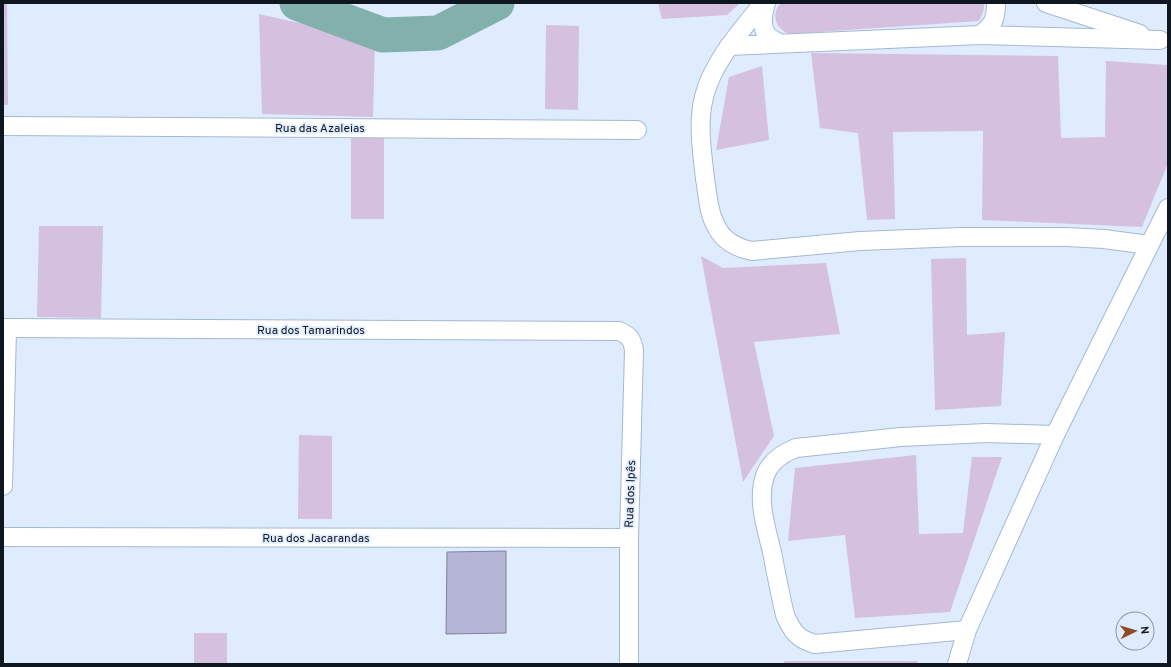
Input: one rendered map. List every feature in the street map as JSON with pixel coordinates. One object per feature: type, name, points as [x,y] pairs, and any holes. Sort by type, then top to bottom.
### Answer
[{"type":"street","points":[[764,3],[762,19],[764,27],[768,36],[779,43]]},
{"type":"street","points":[[764,3],[729,46],[712,75],[705,94],[701,115],[701,146],[710,212],[716,228],[726,241],[740,249],[752,251],[866,240],[961,237],[1067,237],[1104,239],[1149,245]]},
{"type":"street","points":[[980,35],[991,27],[995,18],[996,3]]},
{"type":"street","points":[[1046,3],[1164,41]]},
{"type":"street","points":[[729,46],[980,35],[1164,41]]},
{"type":"street","name":"Rua das Azaleias","points":[[3,126],[637,130]]},
{"type":"street","points":[[957,664],[968,630],[1055,435],[1168,208]]},
{"type":"street","points":[[3,486],[5,328]]},
{"type":"street","name":"Rua dos Tamarindos","points":[[5,328],[619,331]]},
{"type":"street","name":"Rua dos Ipês","points":[[619,331],[628,336],[633,343],[634,350],[629,538],[629,664]]},
{"type":"street","points":[[968,630],[815,644],[799,637],[791,629],[785,615],[764,518],[762,491],[766,473],[771,464],[783,453],[796,448],[902,437],[986,433],[1055,435]]},
{"type":"street","name":"Rua dos Jacarandas","points":[[3,537],[629,538]]},
{"type":"shaded area","points":[[3,3],[7,3],[8,105],[3,105]]},
{"type":"shaded area","points":[[658,3],[740,3],[727,15],[662,19]]},
{"type":"shaded area","points":[[781,3],[984,3],[984,8],[979,21],[789,34],[781,29],[776,21],[776,12]]},
{"type":"shaded area","points":[[259,14],[375,40],[373,117],[262,114]]},
{"type":"shaded area","points":[[546,25],[579,26],[578,110],[545,109]]},
{"type":"shaded area","points":[[811,53],[1058,56],[1061,138],[1105,137],[1106,61],[1168,65],[1168,163],[1142,227],[982,220],[983,131],[893,132],[895,219],[867,220],[858,133],[820,128]]},
{"type":"shaded area","points":[[762,66],[769,140],[716,150],[729,77]]},
{"type":"shaded area","points":[[351,135],[384,135],[384,219],[351,219]]},
{"type":"shaded area","points":[[39,226],[103,226],[101,318],[37,317]]},
{"type":"shaded area","points":[[701,256],[723,268],[826,263],[840,334],[754,342],[774,436],[743,482]]},
{"type":"shaded area","points":[[966,258],[967,335],[1005,332],[1001,406],[935,410],[931,259]]},
{"type":"shaded area","points":[[299,435],[332,436],[332,519],[298,519]]},
{"type":"shaded area","points":[[916,455],[919,534],[963,533],[972,457],[1002,457],[950,612],[855,618],[845,535],[788,541],[795,468]]},
{"type":"shaded area","points":[[194,633],[227,633],[227,664],[194,664]]},
{"type":"shaded area","points":[[784,661],[918,661],[917,664],[784,664]]},
{"type":"building","points":[[506,551],[506,633],[446,634],[447,552]]},
{"type":"waterway","points":[[297,3],[383,35],[438,33],[497,3]]}]
